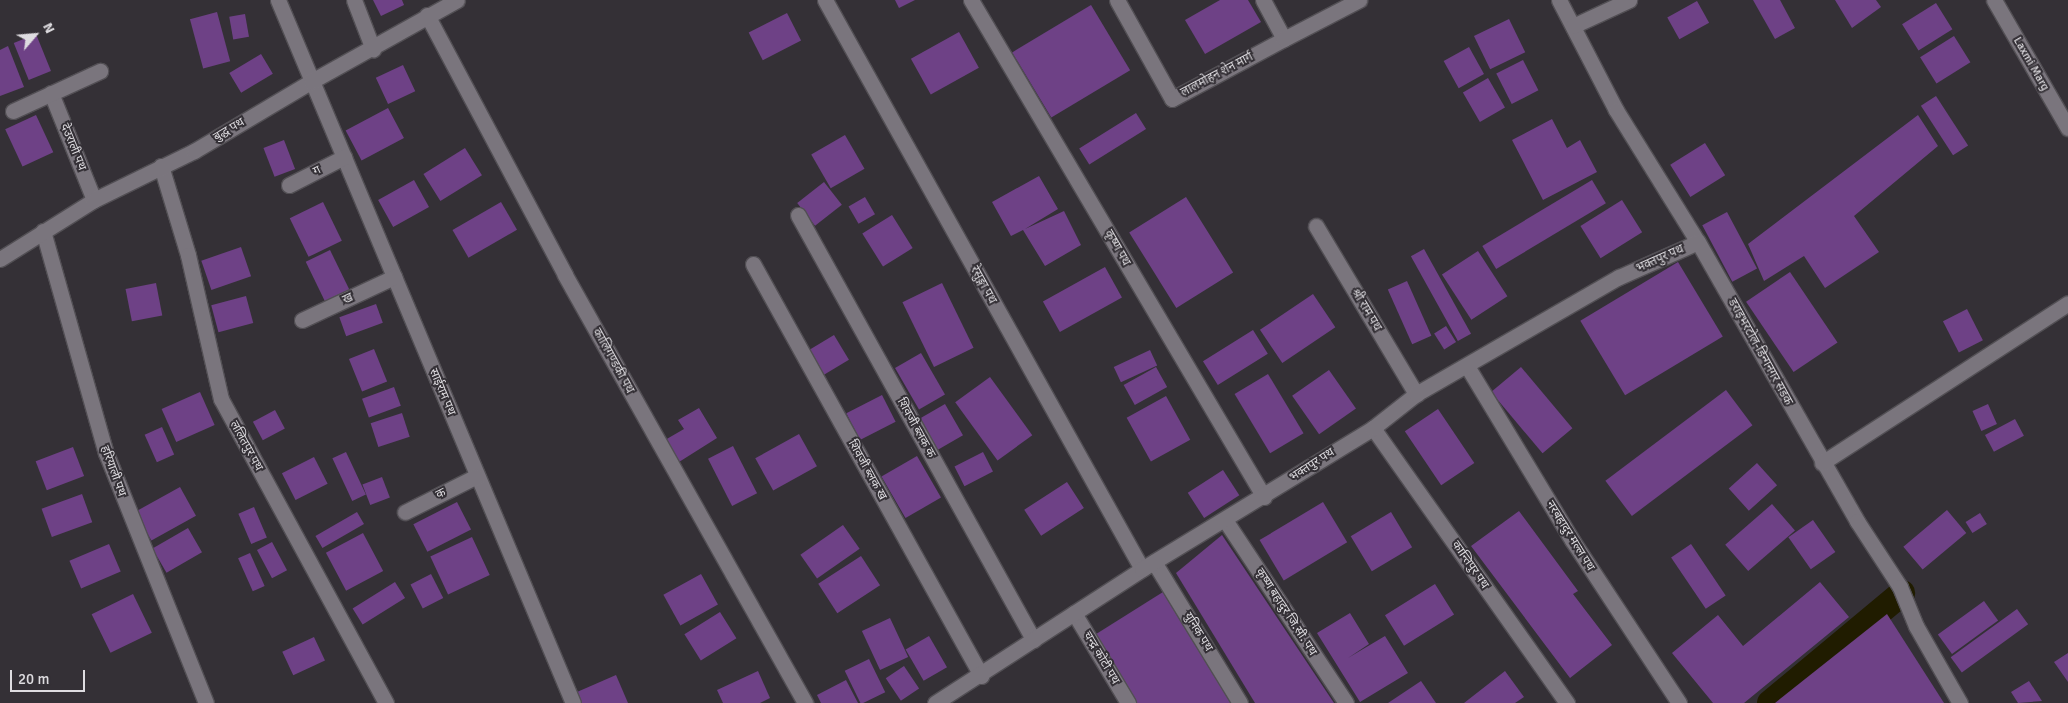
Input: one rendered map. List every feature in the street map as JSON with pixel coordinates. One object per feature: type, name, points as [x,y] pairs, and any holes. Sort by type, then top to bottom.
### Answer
[{"type":"street","name":"साईराम पथ","points":[[278,0],[573,703]]},
{"type":"street","points":[[354,0],[373,49]]},
{"type":"street","name":"बुद्ध पथ","points":[[0,259],[94,200],[194,151],[312,81],[373,49],[427,15],[457,0]]},
{"type":"street","name":"रेसुङ्गा पथ","points":[[825,0],[1148,565]]},
{"type":"street","name":"कृष्ण पथ","points":[[971,0],[1264,497]]},
{"type":"street","name":"लालमोहन शेन मार्ग","points":[[1117,0],[1172,100],[1284,40]]},
{"type":"street","points":[[1263,0],[1284,40],[1360,0]]},
{"type":"street","name":"डराइभरटोल-डिन्गनगर सडक","points":[[1560,0],[1616,110],[1698,242],[1822,463],[1900,587],[1916,626],[1960,703]]},
{"type":"street","points":[[1573,26],[1628,0]]},
{"type":"street","name":"Laxmi Marg","points":[[1994,0],[2068,128]]},
{"type":"street","name":"कालिगण्डकी पथ","points":[[427,15],[565,275],[804,703]]},
{"type":"street","points":[[13,111],[100,70]]},
{"type":"street","name":"देउराली पथ","points":[[51,93],[94,200]]},
{"type":"street","name":"ग","points":[[289,185],[344,157]]},
{"type":"street","name":"ललितपुर पथ","points":[[161,166],[188,255],[221,399],[386,703]]},
{"type":"street","name":"शिवजी ब्लक क","points":[[798,215],[1034,640]]},
{"type":"street","name":"श्री राम पथ","points":[[1316,226],[1416,394]]},
{"type":"street","name":"हरियाली पथ","points":[[43,231],[106,453],[206,703]]},
{"type":"street","name":"भक्तपुर पथ","points":[[943,701],[1148,565],[1264,497],[1373,428],[1416,394],[1619,277],[1698,242]]},
{"type":"street","name":"शिवजी ब्लक ख","points":[[754,264],[981,676]]},
{"type":"street","name":"ख","points":[[302,320],[394,277]]},
{"type":"street","points":[[1822,463],[2068,303]]},
{"type":"street","name":"नरबहादुर मल्ल पथ","points":[[1467,366],[1572,540],[1679,703]]},
{"type":"street","name":"कान्तिपुर पथ","points":[[1373,428],[1567,703]]},
{"type":"street","name":"क","points":[[406,512],[477,476]]},
{"type":"street","name":"कृष्ण बहादुर जि.सी. पथ","points":[[1225,520],[1346,703]]},
{"type":"street","name":"युनिक पथ","points":[[1148,565],[1240,703]]},
{"type":"street","name":"चन्द्र कोटी पथ","points":[[1074,613],[1128,703]]},
{"type":"building","points":[[373,0],[402,0],[404,5],[381,16]]},
{"type":"building","points":[[895,0],[915,0],[899,8]]},
{"type":"building","points":[[1220,0],[1248,0],[1261,22],[1205,54],[1185,20]]},
{"type":"building","points":[[1753,0],[1780,0],[1795,28],[1775,39]]},
{"type":"building","points":[[1835,0],[1876,0],[1881,7],[1852,28]]},
{"type":"building","points":[[1697,1],[1709,23],[1679,39],[1667,17]]},
{"type":"building","points":[[1936,3],[1952,29],[1919,50],[1902,24]]},
{"type":"building","points":[[1091,5],[1130,70],[1051,118],[1012,52]]},
{"type":"building","points":[[217,12],[230,61],[203,69],[190,19]]},
{"type":"building","points":[[787,13],[801,41],[763,60],[749,33]]},
{"type":"building","points":[[245,14],[249,37],[233,39],[229,17]]},
{"type":"building","points":[[1509,19],[1525,52],[1490,69],[1474,36]]},
{"type":"building","points":[[959,32],[979,68],[931,95],[911,59]]},
{"type":"building","points":[[36,34],[51,71],[29,80],[14,43]]},
{"type":"building","points":[[1954,36],[1970,62],[1937,83],[1920,57]]},
{"type":"building","points":[[8,46],[24,87],[0,96],[0,50]]},
{"type":"building","points":[[1469,47],[1484,74],[1459,88],[1444,61]]},
{"type":"building","points":[[261,54],[273,74],[241,93],[229,73]]},
{"type":"building","points":[[1523,60],[1538,90],[1512,104],[1496,74]]},
{"type":"building","points":[[403,65],[415,91],[388,104],[376,78]]},
{"type":"building","points":[[1488,78],[1505,107],[1480,122],[1463,92]]},
{"type":"building","points":[[1936,96],[1968,145],[1953,155],[1921,106]]},
{"type":"building","points":[[388,108],[404,138],[362,161],[346,131]]},
{"type":"building","points":[[1136,113],[1146,129],[1089,165],[1079,149]]},
{"type":"building","points":[[36,115],[53,152],[23,167],[5,129]]},
{"type":"building","points":[[1918,115],[1938,146],[1854,216],[1879,252],[1825,288],[1804,256],[1764,281],[1748,244]]},
{"type":"building","points":[[1552,119],[1567,148],[1580,140],[1597,172],[1543,200],[1512,140]]},
{"type":"building","points":[[845,135],[864,169],[831,188],[811,154]]},
{"type":"building","points":[[284,140],[295,169],[275,177],[263,148]]},
{"type":"building","points":[[1705,143],[1725,175],[1690,197],[1670,165]]},
{"type":"building","points":[[465,148],[482,175],[440,201],[423,174]]},
{"type":"building","points":[[1039,176],[1058,209],[1025,229],[1064,211],[1081,245],[1045,266],[1023,230],[1011,236],[992,202]]},
{"type":"building","points":[[414,180],[429,207],[393,227],[378,200]]},
{"type":"building","points":[[1592,180],[1606,203],[1496,269],[1482,246]]},
{"type":"building","points":[[824,182],[842,205],[815,226],[797,203]]},
{"type":"building","points":[[865,197],[875,214],[859,224],[849,206]]},
{"type":"building","points":[[1186,197],[1233,272],[1176,308],[1129,233]]},
{"type":"building","points":[[1622,200],[1642,232],[1601,258],[1580,226]]},
{"type":"building","points":[[323,202],[342,241],[309,257],[290,218]]},
{"type":"building","points":[[501,202],[517,230],[469,258],[453,230]]},
{"type":"building","points":[[1727,212],[1757,269],[1732,282],[1702,225]]},
{"type":"building","points":[[892,215],[913,248],[883,267],[862,234]]},
{"type":"building","points":[[241,247],[251,276],[211,290],[201,261]]},
{"type":"building","points":[[1424,249],[1471,334],[1458,341],[1411,256]]},
{"type":"building","points":[[330,250],[350,291],[326,303],[306,262]]},
{"type":"building","points":[[1478,251],[1507,296],[1471,320],[1442,274]]},
{"type":"building","points":[[1678,262],[1723,337],[1625,395],[1580,321]]},
{"type":"building","points":[[1105,267],[1122,298],[1060,332],[1043,301]]},
{"type":"building","points":[[1790,272],[1838,342],[1794,372],[1746,302]]},
{"type":"building","points":[[1407,281],[1431,336],[1412,344],[1388,290]]},
{"type":"building","points":[[156,283],[162,315],[132,321],[126,289]]},
{"type":"building","points":[[942,283],[974,348],[934,367],[902,302]]},
{"type":"building","points":[[1313,294],[1335,327],[1282,363],[1260,330]]},
{"type":"building","points":[[246,296],[253,323],[218,332],[211,305]]},
{"type":"building","points":[[376,304],[383,323],[346,336],[339,317]]},
{"type":"building","points":[[1967,309],[1983,340],[1959,352],[1943,321]]},
{"type":"building","points":[[1446,326],[1456,342],[1444,350],[1434,333]]},
{"type":"building","points":[[1253,330],[1268,354],[1218,385],[1203,361]]},
{"type":"building","points":[[834,335],[849,360],[822,376],[807,351]]},
{"type":"building","points":[[374,349],[387,381],[362,392],[349,359]]},
{"type":"building","points":[[1150,350],[1157,365],[1121,382],[1114,367]]},
{"type":"building","points":[[921,353],[945,395],[919,410],[895,368]]},
{"type":"building","points":[[1156,367],[1167,387],[1135,405],[1124,385]]},
{"type":"building","points":[[1521,367],[1572,428],[1543,453],[1491,392]]},
{"type":"building","points":[[1329,370],[1356,409],[1319,434],[1292,396]]},
{"type":"building","points":[[1268,374],[1304,433],[1270,453],[1235,394]]},
{"type":"building","points":[[990,377],[1032,435],[998,461],[955,402]]},
{"type":"building","points":[[394,387],[401,406],[369,417],[362,399]]},
{"type":"building","points":[[1726,390],[1752,425],[1632,516],[1605,481]]},
{"type":"building","points":[[200,392],[215,425],[176,442],[162,409]]},
{"type":"building","points":[[882,395],[896,422],[860,440],[846,413]]},
{"type":"building","points":[[1166,396],[1190,440],[1151,462],[1127,418]]},
{"type":"building","points":[[945,404],[963,435],[927,456],[909,424]]},
{"type":"building","points":[[1988,404],[1997,424],[1981,431],[1972,411]]},
{"type":"building","points":[[699,408],[717,438],[679,462],[665,440],[684,429],[678,420]]},
{"type":"building","points":[[1438,409],[1474,463],[1441,485],[1405,431]]},
{"type":"building","points":[[275,410],[285,429],[263,440],[253,422]]},
{"type":"building","points":[[402,413],[410,437],[378,447],[371,423]]},
{"type":"building","points":[[2015,419],[2024,436],[1994,452],[1985,435]]},
{"type":"building","points":[[162,427],[174,454],[157,462],[145,435]]},
{"type":"building","points":[[799,434],[817,466],[773,491],[755,458]]},
{"type":"building","points":[[733,446],[757,493],[732,506],[708,459]]},
{"type":"building","points":[[73,447],[84,476],[47,490],[36,461]]},
{"type":"building","points":[[346,452],[366,495],[352,501],[332,458]]},
{"type":"building","points":[[983,452],[993,472],[964,486],[954,467]]},
{"type":"building","points":[[917,456],[941,498],[905,518],[881,476]]},
{"type":"building","points":[[314,457],[328,484],[296,500],[282,473]]},
{"type":"building","points":[[1757,463],[1777,485],[1749,511],[1729,488]]},
{"type":"building","points":[[1223,470],[1239,495],[1204,518],[1188,493]]},
{"type":"building","points":[[382,477],[390,498],[370,505],[362,485]]},
{"type":"building","points":[[1067,482],[1084,508],[1041,536],[1024,510]]},
{"type":"building","points":[[180,487],[196,516],[151,541],[135,512]]},
{"type":"building","points":[[82,494],[92,522],[52,537],[42,509]]},
{"type":"building","points":[[457,502],[471,530],[427,552],[413,524]]},
{"type":"building","points":[[1323,502],[1347,542],[1284,580],[1260,540]]},
{"type":"building","points":[[1772,504],[1795,530],[1748,571],[1725,545]]},
{"type":"building","points":[[254,507],[267,537],[251,544],[238,514]]},
{"type":"building","points":[[1947,510],[1966,533],[1923,570],[1903,547]]},
{"type":"building","points":[[1519,511],[1578,591],[1573,594],[1612,645],[1570,678],[1471,546]]},
{"type":"building","points":[[357,512],[364,524],[322,548],[315,536]]},
{"type":"building","points":[[1391,512],[1412,547],[1372,571],[1351,536]]},
{"type":"building","points":[[1980,513],[1987,524],[1972,533],[1966,522]]},
{"type":"building","points":[[1813,520],[1835,552],[1811,569],[1788,537]]},
{"type":"building","points":[[843,525],[860,549],[817,579],[800,555]]},
{"type":"building","points":[[188,528],[202,552],[166,573],[152,548]]},
{"type":"building","points":[[363,533],[383,571],[346,591],[326,553]]},
{"type":"building","points":[[1222,535],[1334,703],[1255,703],[1176,573]]},
{"type":"building","points":[[472,537],[490,575],[448,595],[430,556]]},
{"type":"building","points":[[272,542],[287,570],[272,578],[257,550]]},
{"type":"building","points":[[109,544],[121,572],[81,588],[69,561]]},
{"type":"building","points":[[1691,544],[1726,595],[1706,609],[1671,557]]},
{"type":"building","points":[[250,553],[265,586],[253,591],[238,558]]},
{"type":"building","points":[[861,556],[880,585],[837,613],[818,584]]},
{"type":"building","points":[[431,574],[443,598],[423,608],[411,584]]},
{"type":"building","points":[[701,574],[718,605],[680,625],[663,595]]},
{"type":"building","points":[[395,582],[405,598],[363,625],[353,608]]},
{"type":"building","points":[[1820,582],[1849,617],[1744,703],[1713,703],[1672,653],[1718,615],[1743,646]]},
{"type":"building","points":[[1435,584],[1454,615],[1404,646],[1385,615]]},
{"type":"building","points":[[1163,592],[1231,703],[1132,703],[1093,636]]},
{"type":"building","points":[[133,594],[152,633],[111,653],[92,614]]},
{"type":"building","points":[[1984,601],[1998,620],[1952,654],[1938,635]]},
{"type":"building","points":[[2017,609],[2028,624],[1962,673],[1951,657]]},
{"type":"building","points":[[720,612],[736,638],[701,661],[684,634]]},
{"type":"building","points":[[1350,613],[1369,644],[1348,658],[1385,636],[1408,673],[1360,702],[1317,633]]},
{"type":"building","points":[[1887,614],[1944,703],[1775,703]]},
{"type":"building","points":[[890,618],[908,657],[880,670],[862,631]]},
{"type":"building","points":[[929,636],[947,667],[924,681],[906,650]]},
{"type":"building","points":[[314,637],[325,661],[293,675],[282,652]]},
{"type":"building","points":[[2068,653],[2068,682],[2054,662]]},
{"type":"building","points":[[869,659],[885,692],[860,703],[845,671]]},
{"type":"building","points":[[904,666],[919,688],[901,701],[886,678]]},
{"type":"building","points":[[758,671],[770,698],[760,703],[723,703],[717,690]]},
{"type":"building","points":[[1505,671],[1524,697],[1515,703],[1464,703]]},
{"type":"building","points":[[616,675],[628,703],[581,703],[577,692]]},
{"type":"building","points":[[846,680],[858,703],[821,703],[817,695]]},
{"type":"building","points":[[1421,681],[1436,703],[1388,703]]},
{"type":"building","points":[[2029,681],[2042,701],[2018,703],[2011,692]]},
{"type":"waterway","points":[[1770,703],[1902,593]]}]
